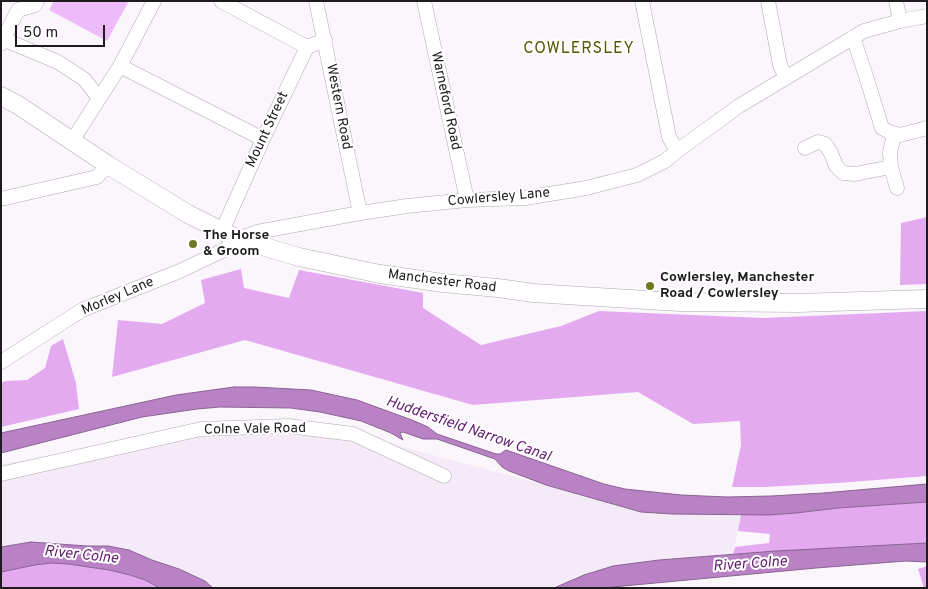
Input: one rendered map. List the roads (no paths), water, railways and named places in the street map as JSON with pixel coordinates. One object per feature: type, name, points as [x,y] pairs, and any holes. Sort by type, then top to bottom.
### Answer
[{"type":"main road","name":"Manchester Road","points":[[1,96],[188,214],[238,239],[299,256],[380,274],[532,293],[679,302],[798,303],[927,299]]},
{"type":"street","points":[[37,1],[35,5],[18,10],[2,42],[58,62],[84,79],[99,98]]},
{"type":"street","points":[[72,141],[120,66],[154,1]]},
{"type":"street","points":[[221,1],[308,47],[325,40]]},
{"type":"street","name":"Western Road","points":[[316,1],[360,213]]},
{"type":"street","name":"Warneford Road","points":[[424,1],[466,200]]},
{"type":"street","points":[[642,1],[669,137],[676,151]]},
{"type":"street","points":[[768,1],[780,65],[786,78]]},
{"type":"street","points":[[896,1],[900,21]]},
{"type":"street","name":"Cowlersley Lane","points":[[238,239],[257,232],[360,213],[466,200],[525,198],[586,188],[637,175],[665,161],[739,106],[864,30],[927,16]]},
{"type":"street","points":[[853,38],[882,128],[900,135],[927,128]]},
{"type":"street","name":"Mount Street","points":[[222,231],[263,139],[308,47]]},
{"type":"street","points":[[120,66],[263,139]]},
{"type":"street","points":[[894,134],[890,153],[891,167],[897,188]]},
{"type":"street","points":[[805,148],[818,142],[826,144],[836,166],[843,173],[855,174],[891,167]]},
{"type":"street","points":[[1,199],[97,176],[108,165]]},
{"type":"street","name":"Morley Lane","points":[[1,362],[82,310],[180,271],[226,249],[238,239]]},
{"type":"street","name":"Colne Vale Road","points":[[1,474],[201,429],[288,426],[353,434],[444,476]]},
{"type":"water","points":[[234,387],[311,390],[357,400],[412,420],[428,427],[437,434],[496,454],[506,450],[604,484],[625,489],[681,495],[727,497],[823,493],[927,484],[927,502],[768,515],[641,512],[546,485],[509,471],[502,467],[495,459],[437,439],[423,439],[403,432],[400,433],[403,440],[361,421],[291,408],[220,407],[142,417],[1,453],[1,433],[176,395]]},
{"type":"water","name":"River Colne","points":[[31,542],[108,546],[129,550],[179,569],[205,581],[213,588],[160,588],[130,575],[68,564],[35,565],[1,572],[1,547]]},
{"type":"water","name":"River Colne","points":[[927,543],[927,562],[906,561],[816,568],[602,588],[554,588],[584,575],[613,566],[659,560],[776,551]]},
{"type":"place","name":"The Horse & Groom","points":[[193,244]]},
{"type":"place","name":"Cowlersley, Manchester Road / Cowlersley","points":[[650,286]]},
{"type":"district","name":"COWLERSLEY","points":[[579,50]]},
{"type":"water label","name":"Huddersfield Narrow Canal","points":[[468,430]]}]
